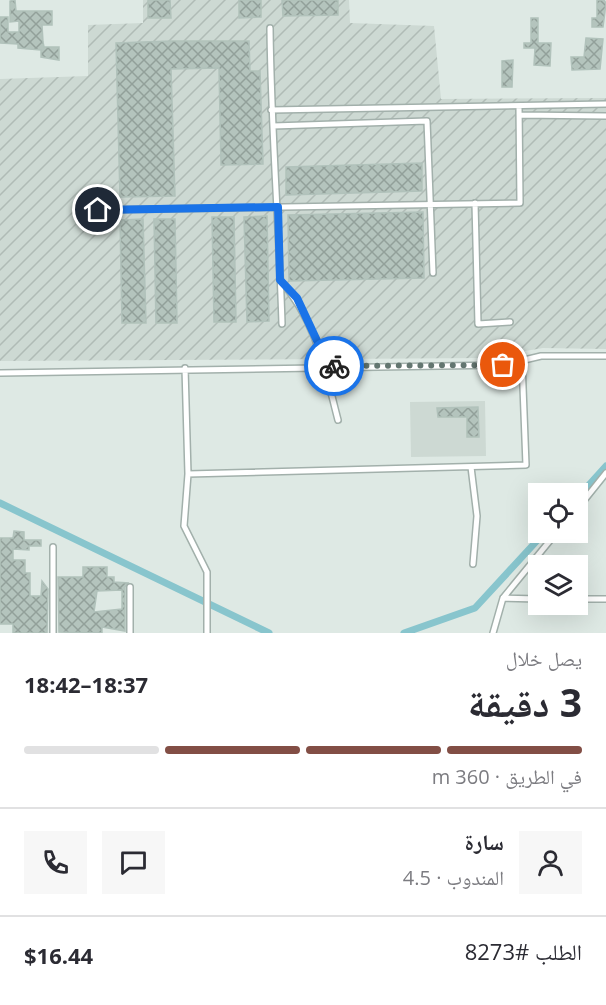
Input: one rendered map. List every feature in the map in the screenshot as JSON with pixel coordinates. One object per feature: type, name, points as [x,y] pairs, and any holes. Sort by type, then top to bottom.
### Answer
[{"type":"street","points":[[270,28],[271,110],[278,207],[282,324]]},
{"type":"street","points":[[271,110],[606,104]]},
{"type":"street","points":[[98,210],[520,203],[519,106]]},
{"type":"street","points":[[519,115],[606,116]]},
{"type":"street","points":[[273,126],[427,121],[433,273]]},
{"type":"street","points":[[475,203],[478,324],[510,322]]},
{"type":"street","points":[[280,280],[297,298],[319,345],[338,420]]},
{"type":"street","points":[[0,373],[68,374],[185,368],[503,365],[541,356],[606,356]]},
{"type":"street","points":[[188,474],[526,465],[522,361]]},
{"type":"street","points":[[185,368],[188,474],[184,526],[207,572],[207,633]]},
{"type":"street","points":[[471,467],[477,516],[473,564]]},
{"type":"street","points":[[588,496],[606,473]]},
{"type":"street","points":[[493,633],[503,598],[548,543]]},
{"type":"street","points":[[53,548],[53,633]]},
{"type":"street","points":[[130,587],[130,633]]},
{"type":"street","points":[[503,598],[528,599]]},
{"type":"street","points":[[588,599],[606,599]]},
{"type":"shaded area","points":[[143,0],[349,0],[350,23],[434,26],[441,99],[606,98],[606,349],[543,348],[485,358],[0,361],[0,79],[88,76],[88,25],[143,23]]},
{"type":"shaded area","points":[[485,401],[486,456],[411,457],[410,402]]},
{"type":"building","points":[[15,0],[16,11],[52,11],[52,25],[42,25],[43,42],[44,47],[59,47],[59,60],[41,57],[41,50],[18,48],[18,44],[0,43],[0,17],[8,17],[8,32],[19,32],[19,21],[10,22],[10,1]]},
{"type":"building","points":[[148,0],[170,0],[171,18],[148,18]]},
{"type":"building","points":[[239,0],[261,0],[261,17],[239,18]]},
{"type":"building","points":[[282,0],[338,0],[338,15],[283,16]]},
{"type":"building","points":[[597,0],[604,0],[606,3],[603,27],[592,27],[592,18],[597,18]]},
{"type":"building","points":[[531,18],[538,18],[538,43],[551,43],[550,66],[534,65],[535,48],[524,48],[524,43],[531,43]]},
{"type":"building","points":[[586,38],[603,39],[600,69],[572,70],[571,57],[584,57]]},
{"type":"building","points":[[249,41],[250,71],[260,71],[263,164],[221,165],[219,68],[171,69],[175,196],[120,197],[116,43]]},
{"type":"building","points":[[513,60],[512,87],[502,87],[502,61]]},
{"type":"building","points":[[422,163],[422,191],[286,195],[286,167]]},
{"type":"building","points":[[423,212],[424,278],[289,281],[288,215]]},
{"type":"building","points":[[267,216],[269,321],[247,322],[244,217]]},
{"type":"building","points":[[212,217],[234,217],[236,322],[214,322]]},
{"type":"building","points":[[143,219],[146,323],[122,323],[120,220]]},
{"type":"building","points":[[154,219],[175,219],[177,323],[156,323]]},
{"type":"building","points":[[478,407],[479,437],[467,437],[467,417],[438,417],[437,408]]},
{"type":"building","points":[[14,531],[24,532],[24,540],[41,540],[41,546],[29,546],[29,550],[13,549],[13,560],[25,560],[25,573],[30,573],[30,596],[41,596],[42,581],[48,589],[47,633],[13,633],[13,624],[0,624],[0,538],[13,538]]},
{"type":"building","points":[[83,567],[107,567],[107,577],[114,577],[114,582],[128,583],[125,587],[125,631],[102,627],[102,633],[59,632],[58,577],[83,577]],"holes":[[[122,590],[122,609],[94,612],[97,591]]]},
{"type":"waterway","points":[[588,486],[606,466]]},
{"type":"waterway","points":[[0,503],[269,633]]},
{"type":"waterway","points":[[404,633],[475,608],[535,543]]},
{"type":"way so far","points":[[334,366],[503,365]]},
{"type":"route","points":[[98,210],[278,207],[280,280],[297,298],[319,345],[324,366],[334,366]]}]
